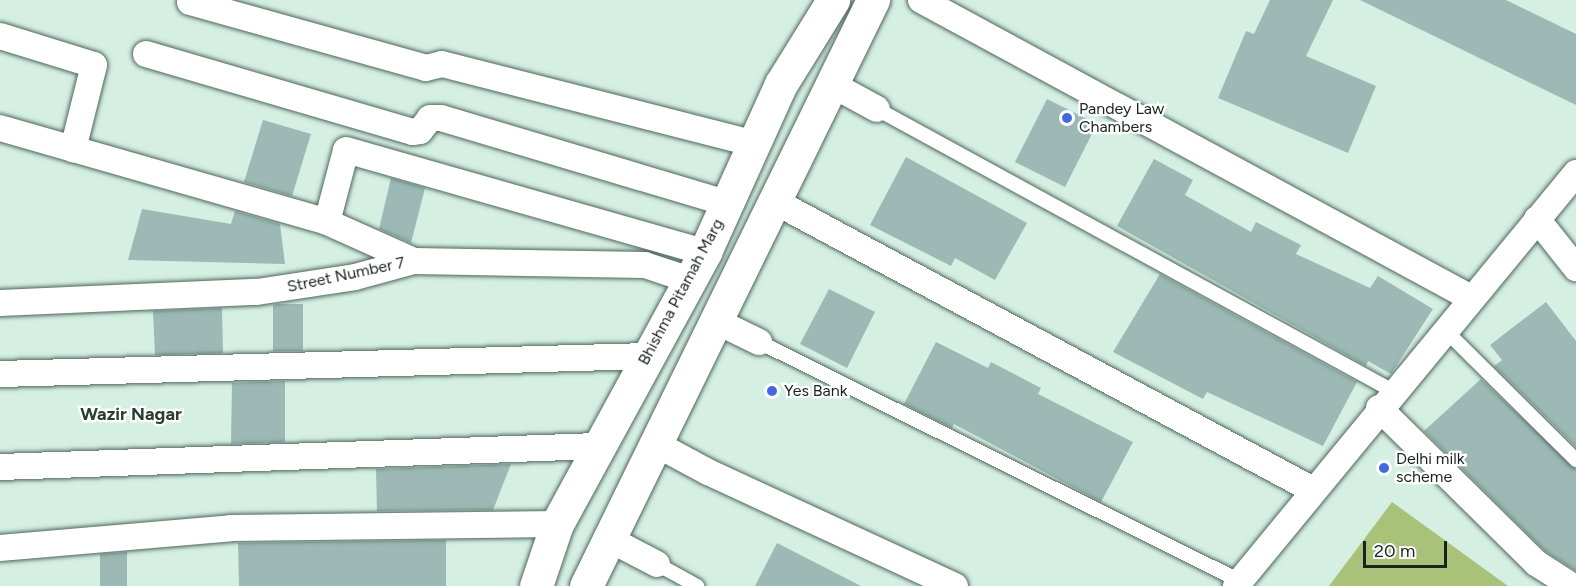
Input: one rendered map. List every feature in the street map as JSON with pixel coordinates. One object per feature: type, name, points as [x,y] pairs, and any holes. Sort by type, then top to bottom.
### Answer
[{"type":"main road","name":"Bhishma Pitamah Marg","points":[[536,586],[557,524],[698,266],[781,84],[832,0]]},
{"type":"main road","points":[[586,586],[873,0]]},
{"type":"street","points":[[921,0],[1471,298]]},
{"type":"street","points":[[190,2],[426,68],[442,64],[753,143]]},
{"type":"street","points":[[0,36],[94,65],[73,149]]},
{"type":"street","points":[[146,54],[413,132],[420,131],[430,118],[441,118],[727,203]]},
{"type":"street","points":[[831,84],[877,109]]},
{"type":"street","points":[[0,128],[327,222],[414,261]]},
{"type":"street","points":[[327,222],[346,150],[698,266]]},
{"type":"street","points":[[1238,584],[1386,399],[1576,173]]},
{"type":"street","points":[[774,201],[1313,490]]},
{"type":"street","points":[[1537,219],[1576,268]]},
{"type":"street","name":"Street Number 7","points":[[0,303],[257,292],[355,277],[414,261],[698,266]]},
{"type":"street","points":[[716,321],[759,342]]},
{"type":"street","points":[[0,374],[648,356]]},
{"type":"street","points":[[1386,399],[1536,564],[1572,586]]},
{"type":"street","points":[[656,444],[708,472],[955,586]]},
{"type":"street","points":[[0,467],[598,446]]},
{"type":"street","points":[[0,549],[231,528],[557,524]]},
{"type":"street","points":[[609,539],[657,564]]},
{"type":"lane","points":[[877,109],[1386,399]]},
{"type":"lane","points":[[1444,330],[1576,460]]},
{"type":"lane","points":[[759,342],[1238,584]]},
{"type":"lane","points":[[657,564],[697,586]]},
{"type":"green space","points":[[1392,502],[1508,586],[1329,586]]},
{"type":"building","points":[[1270,0],[1333,0],[1306,56],[1376,86],[1348,153],[1218,98],[1246,31],[1254,34]]},
{"type":"building","points":[[1360,0],[1506,0],[1576,34],[1576,105]]},
{"type":"building","points":[[1047,99],[1097,124],[1065,187],[1015,162]]},
{"type":"building","points":[[263,120],[311,134],[292,196],[244,182]]},
{"type":"building","points":[[906,157],[1027,223],[995,280],[955,258],[951,266],[870,225]]},
{"type":"building","points":[[1154,159],[1193,180],[1185,195],[1251,232],[1256,222],[1301,245],[1296,254],[1370,288],[1378,276],[1433,309],[1391,374],[1368,361],[1366,366],[1117,226]]},
{"type":"building","points":[[391,178],[425,188],[411,243],[379,229]]},
{"type":"building","points":[[142,209],[231,224],[235,211],[280,224],[285,264],[128,260]]},
{"type":"building","points":[[1160,274],[1357,382],[1323,446],[1207,392],[1203,399],[1113,352]]},
{"type":"building","points":[[829,289],[875,312],[847,368],[800,344]]},
{"type":"building","points":[[1546,302],[1576,341],[1576,447],[1494,366],[1502,360],[1490,345]]},
{"type":"building","points":[[303,304],[303,351],[273,351],[273,305]]},
{"type":"building","points":[[222,308],[223,353],[155,355],[153,311]]},
{"type":"building","points":[[936,342],[988,368],[991,362],[1041,388],[1038,394],[1133,442],[1101,502],[954,424],[952,428],[904,404]]},
{"type":"building","points":[[1481,379],[1576,469],[1576,571],[1545,551],[1424,431]]},
{"type":"building","points":[[285,381],[285,442],[231,444],[232,383]]},
{"type":"building","points":[[511,464],[493,510],[377,511],[376,469]]},
{"type":"building","points":[[446,540],[446,586],[239,586],[238,543]]},
{"type":"building","points":[[777,543],[861,586],[755,586]]},
{"type":"building","points":[[127,552],[127,586],[100,586],[100,554]]},
{"type":"place","name":"Pandey Law Chambers","points":[[1067,118]]},
{"type":"place","name":"Yes Bank","points":[[772,391]]},
{"type":"place","name":"Delhi milk scheme","points":[[1384,468]]},
{"type":"district","name":"Wazir Nagar","points":[[131,414]]}]
